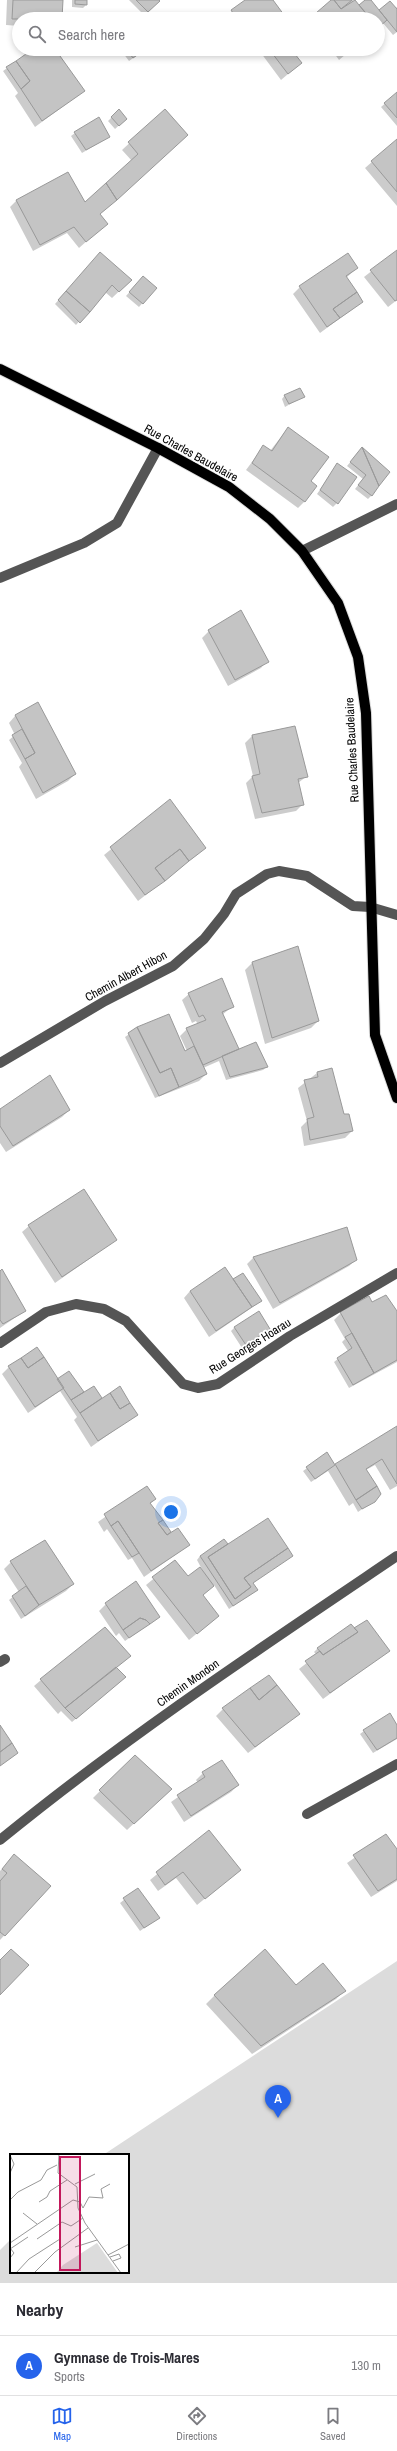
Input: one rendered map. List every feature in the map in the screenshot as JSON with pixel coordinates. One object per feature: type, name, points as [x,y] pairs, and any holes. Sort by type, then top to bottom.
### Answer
[{"type":"main road","name":"Rue Charles Baudelaire","points":[[0,369],[158,448],[229,487],[270,519],[302,551],[338,603],[358,657],[366,713],[370,907],[375,1035],[397,1098]]},
{"type":"street","points":[[0,578],[84,544],[117,523],[158,448]]},
{"type":"street","points":[[302,551],[397,504]]},
{"type":"street","name":"Chemin Albert Hibon","points":[[0,1063],[105,1001],[173,966],[204,939],[224,914],[236,894],[267,874],[278,871],[307,876],[353,906],[370,907],[397,915]]},
{"type":"street","name":"Rue Georges Hoarau","points":[[0,1342],[46,1312],[76,1304],[104,1309],[126,1321],[183,1384],[198,1388],[218,1384],[290,1336],[397,1272]]},
{"type":"street","name":"Chemin Mondon","points":[[0,1840],[47,1802],[196,1692],[397,1556]]},
{"type":"street","points":[[307,1814],[397,1764]]},
{"type":"shaded area","points":[[397,1961],[397,2283],[0,2283],[0,2250],[10,2240],[10,2273],[129,2273],[129,2154],[105,2154]]},
{"type":"building","points":[[13,0],[63,0],[62,12],[12,12]]},
{"type":"building","points":[[75,0],[87,0],[87,5],[75,4]]},
{"type":"building","points":[[136,0],[159,0],[160,1],[148,12]]},
{"type":"building","points":[[245,0],[273,0],[282,12],[232,12],[231,10]]},
{"type":"building","points":[[331,0],[334,0],[341,9],[355,0],[365,12],[317,12]]},
{"type":"building","points":[[334,0],[352,0],[341,9]]},
{"type":"building","points":[[365,0],[371,0],[381,12],[365,12],[359,5]]},
{"type":"building","points":[[390,1],[397,9],[397,32],[385,17],[385,12],[381,12],[379,10]]},
{"type":"building","points":[[23,56],[60,56],[85,91],[42,121],[21,89],[30,81],[16,61]]},
{"type":"building","points":[[274,56],[296,56],[302,63],[288,74]]},
{"type":"building","points":[[16,61],[30,81],[21,89],[6,67]]},
{"type":"building","points":[[397,92],[397,118],[384,103]]},
{"type":"building","points":[[119,109],[127,119],[119,126],[111,117]]},
{"type":"building","points":[[165,109],[188,135],[117,200],[106,183],[138,154],[128,142]]},
{"type":"building","points":[[99,117],[110,137],[86,150],[74,132]]},
{"type":"building","points":[[397,139],[397,192],[371,161]]},
{"type":"building","points":[[68,172],[85,202],[106,183],[117,200],[100,214],[108,224],[86,242],[74,227],[40,245],[16,200]]},
{"type":"building","points":[[397,250],[397,300],[395,301],[370,270]]},
{"type":"building","points":[[100,252],[132,280],[119,292],[112,285],[90,312],[66,291]]},
{"type":"building","points":[[348,253],[358,268],[346,276],[357,292],[333,309],[340,318],[327,327],[299,286]]},
{"type":"building","points":[[143,276],[157,288],[143,304],[129,292]]},
{"type":"building","points":[[66,291],[90,312],[80,323],[58,300]]},
{"type":"building","points":[[357,292],[363,302],[340,318],[333,309]]},
{"type":"building","points":[[300,388],[305,397],[289,404],[284,395]]},
{"type":"building","points":[[288,427],[329,457],[311,481],[317,486],[305,502],[252,463],[263,445],[272,451]]},
{"type":"building","points":[[362,447],[390,472],[379,486]]},
{"type":"building","points":[[362,447],[379,486],[372,496],[358,485],[366,475],[350,462]]},
{"type":"building","points":[[337,463],[357,477],[338,504],[320,490]]},
{"type":"building","points":[[241,610],[269,662],[235,680],[208,630]]},
{"type":"building","points":[[38,702],[76,774],[43,793],[25,759],[35,753],[15,715]]},
{"type":"building","points":[[295,726],[308,777],[298,779],[304,805],[262,813],[252,776],[260,774],[252,735]]},
{"type":"building","points":[[22,729],[35,753],[25,759],[12,735]]},
{"type":"building","points":[[170,799],[206,848],[189,861],[180,849],[155,868],[165,881],[145,895],[110,847]]},
{"type":"building","points":[[180,849],[189,861],[165,881],[155,868]]},
{"type":"building","points":[[298,946],[319,1021],[272,1038],[252,962]]},
{"type":"building","points":[[222,978],[234,1007],[222,1012],[239,1049],[203,1065],[186,1028],[206,1020],[203,1015],[199,1017],[188,993]]},
{"type":"building","points":[[169,1014],[185,1051],[194,1046],[207,1074],[179,1087],[171,1068],[160,1073],[137,1027]]},
{"type":"building","points":[[137,1027],[160,1073],[171,1068],[179,1087],[159,1096],[128,1033]]},
{"type":"building","points":[[256,1042],[268,1067],[230,1077],[222,1056]]},
{"type":"building","points":[[332,1068],[344,1114],[349,1114],[353,1131],[310,1140],[307,1119],[314,1117],[304,1080],[318,1077],[317,1072]]},
{"type":"building","points":[[50,1075],[70,1110],[13,1146],[0,1126],[0,1109]]},
{"type":"building","points":[[84,1189],[117,1240],[62,1277],[28,1225]]},
{"type":"building","points":[[347,1227],[357,1260],[280,1303],[253,1257]]},
{"type":"building","points":[[225,1267],[252,1307],[216,1331],[190,1291]]},
{"type":"building","points":[[2,1269],[26,1311],[3,1324],[0,1320],[0,1271]]},
{"type":"building","points":[[243,1273],[262,1301],[252,1307],[233,1279]]},
{"type":"building","points":[[386,1295],[397,1311],[397,1360],[374,1373],[340,1312],[369,1296],[372,1302]]},
{"type":"building","points":[[259,1311],[270,1329],[246,1345],[234,1327]]},
{"type":"building","points":[[352,1333],[374,1373],[353,1385],[337,1358],[352,1348],[345,1337]]},
{"type":"building","points":[[37,1347],[44,1357],[28,1368],[21,1358]]},
{"type":"building","points":[[44,1357],[64,1388],[35,1407],[8,1366],[21,1358],[28,1368]]},
{"type":"building","points":[[69,1371],[84,1392],[71,1400],[57,1379]]},
{"type":"building","points":[[94,1386],[102,1398],[80,1413],[71,1400]]},
{"type":"building","points":[[120,1386],[130,1403],[120,1409],[110,1393]]},
{"type":"building","points":[[110,1393],[120,1409],[130,1403],[138,1415],[98,1441],[80,1413]]},
{"type":"building","points":[[397,1426],[397,1484],[382,1459],[366,1469],[377,1486],[356,1500],[335,1464]]},
{"type":"building","points":[[327,1452],[335,1465],[315,1479],[306,1467]]},
{"type":"building","points":[[147,1486],[156,1499],[150,1503],[163,1520],[158,1523],[167,1535],[178,1528],[190,1545],[151,1571],[118,1521],[111,1526],[104,1514]]},
{"type":"building","points":[[377,1486],[381,1494],[375,1502],[362,1509],[356,1500]]},
{"type":"building","points":[[268,1518],[288,1548],[244,1578],[251,1587],[235,1599],[208,1557]]},
{"type":"building","points":[[163,1520],[171,1532],[167,1535],[158,1523]]},
{"type":"building","points":[[118,1521],[139,1553],[132,1557],[111,1526]]},
{"type":"building","points":[[224,1539],[228,1544],[208,1557],[235,1599],[251,1587],[244,1578],[288,1548],[293,1556],[253,1583],[258,1590],[233,1606],[200,1556]]},
{"type":"building","points":[[45,1540],[74,1584],[39,1605],[10,1561]]},
{"type":"building","points":[[175,1560],[188,1576],[200,1567],[214,1586],[203,1595],[219,1616],[197,1634],[152,1577]]},
{"type":"building","points":[[136,1581],[160,1617],[150,1624],[146,1620],[140,1618],[123,1630],[105,1603]]},
{"type":"building","points":[[26,1586],[39,1605],[25,1616],[12,1596]]},
{"type":"building","points":[[140,1618],[146,1620],[150,1624],[129,1638],[123,1630]]},
{"type":"building","points":[[367,1620],[390,1651],[330,1693],[305,1661],[320,1651],[323,1655],[358,1632],[354,1628]]},
{"type":"building","points":[[351,1624],[358,1632],[323,1655],[317,1648]]},
{"type":"building","points":[[105,1627],[131,1656],[65,1708],[40,1679]]},
{"type":"building","points":[[116,1667],[126,1677],[76,1719],[65,1708]]},
{"type":"building","points":[[269,1675],[277,1685],[259,1700],[250,1688]]},
{"type":"building","points":[[277,1685],[300,1714],[255,1747],[222,1708],[250,1688],[259,1700]]},
{"type":"building","points":[[390,1713],[397,1725],[397,1738],[377,1750],[363,1730]]},
{"type":"building","points":[[0,1725],[12,1743],[0,1752]]},
{"type":"building","points":[[12,1743],[18,1753],[0,1766],[0,1752]]},
{"type":"building","points":[[135,1755],[172,1789],[134,1824],[99,1790]]},
{"type":"building","points":[[222,1760],[239,1785],[191,1816],[177,1795],[205,1777],[202,1772]]},
{"type":"building","points":[[209,1830],[241,1870],[205,1899],[183,1872],[165,1885],[156,1872]]},
{"type":"building","points":[[386,1834],[397,1849],[397,1879],[378,1891],[353,1855]]},
{"type":"building","points":[[14,1854],[51,1886],[5,1936],[0,1932],[0,1881],[7,1873],[2,1869]]},
{"type":"building","points":[[138,1888],[160,1918],[144,1928],[123,1898]]},
{"type":"building","points":[[11,1949],[29,1965],[0,1995],[0,1960]]},
{"type":"building","points":[[265,1949],[296,1985],[323,1963],[346,1991],[261,2046],[214,1995]]},
{"type":"place","name":"Gymnase de Trois-Mares","points":[[278,2118]]}]
